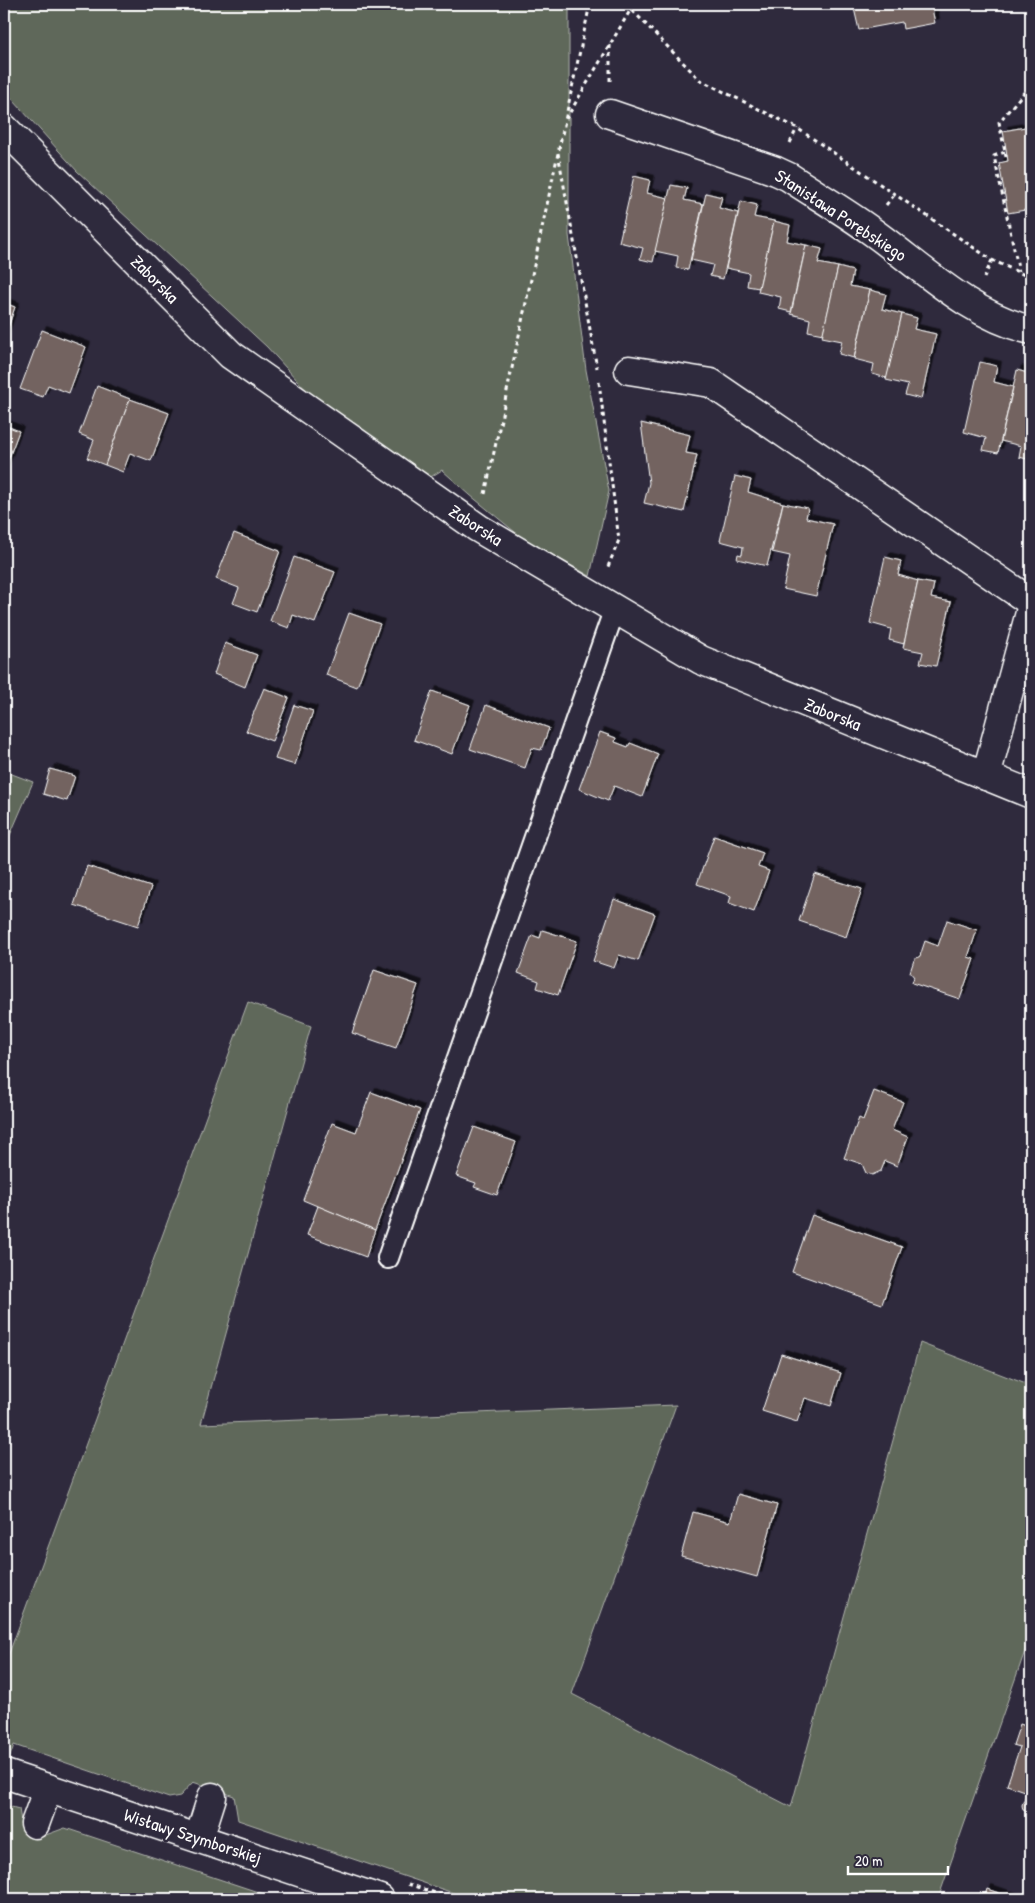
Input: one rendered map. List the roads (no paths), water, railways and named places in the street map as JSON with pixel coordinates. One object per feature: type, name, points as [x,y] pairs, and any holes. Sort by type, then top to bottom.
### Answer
[{"type":"street","name":"Stanisława Porębskiego","points":[[610,114],[776,170],[869,229],[972,306],[1008,324],[1031,330]]},
{"type":"street","name":"Zaborska","points":[[4,128],[231,355],[478,528],[701,660],[1031,794]]},
{"type":"street","points":[[629,370],[711,383],[1031,602]]},
{"type":"street","points":[[986,776],[1031,609]]},
{"type":"street","name":"Wisławy Szymborskiej","points":[[5,1774],[380,1899]]},
{"type":"street","points":[[35,1824],[48,1788]]},
{"type":"street","points":[[199,1838],[212,1797]]},
{"type":"lane","points":[[388,1258],[605,602]]}]
